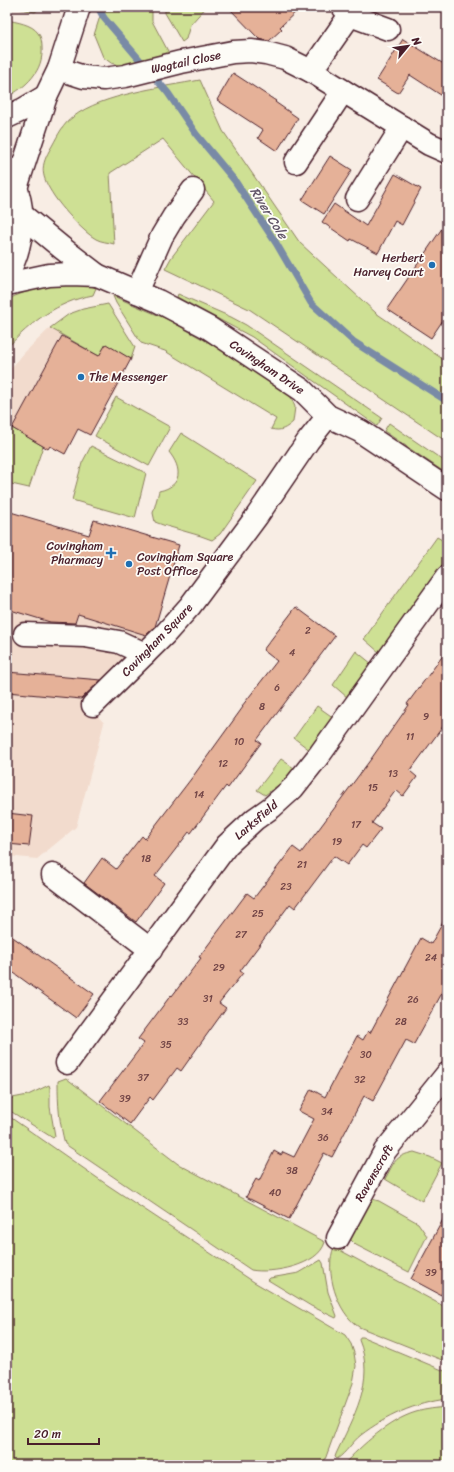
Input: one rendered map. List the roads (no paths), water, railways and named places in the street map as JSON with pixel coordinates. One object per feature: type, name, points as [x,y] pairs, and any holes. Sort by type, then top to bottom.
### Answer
[{"type":"street","points":[[16,188],[46,96],[60,69],[79,7]]},
{"type":"street","points":[[311,71],[347,11],[388,29]]},
{"type":"street","name":"Wagtail Close","points":[[60,69],[84,78],[104,79],[125,76],[173,64],[233,52],[251,51],[266,53],[285,58],[311,71],[402,127],[444,144]]},
{"type":"street","points":[[296,162],[343,91]]},
{"type":"street","points":[[7,117],[46,96]]},
{"type":"street","points":[[357,199],[402,127]]},
{"type":"street","points":[[7,168],[16,188],[22,215],[20,242],[17,255],[7,274]]},
{"type":"street","points":[[137,292],[162,236],[174,216],[193,190]]},
{"type":"street","name":"Covingham Drive","points":[[22,215],[97,275],[175,309],[222,336],[302,390],[328,416],[360,431],[447,489]]},
{"type":"street","name":"Covingham Drive","points":[[7,284],[54,274],[97,275]]},
{"type":"street","name":"Covingham Square","points":[[93,705],[165,634],[212,578],[257,516],[308,441],[328,416]]},
{"type":"street","name":"Larksfield","points":[[67,1063],[227,845],[255,819],[272,807],[293,788],[324,748],[447,577]]},
{"type":"street","points":[[25,634],[85,636],[119,642],[146,654]]},
{"type":"street","points":[[53,875],[151,950]]},
{"type":"street","name":"Ravenscroft","points":[[338,1238],[385,1151],[447,1074]]},
{"type":"waterway","name":"River Cole","points":[[98,7],[104,18],[168,93],[196,134],[235,181],[276,243],[311,303],[354,342],[447,401]]},
{"type":"place","name":"Herbert Harvey Court","points":[[432,265]]},
{"type":"place","name":"The Messenger","points":[[81,377]]},
{"type":"place","name":"Covingham Pharmacy","points":[[111,553]]},
{"type":"place","name":"Covingham Square Post Office","points":[[129,564]]}]
